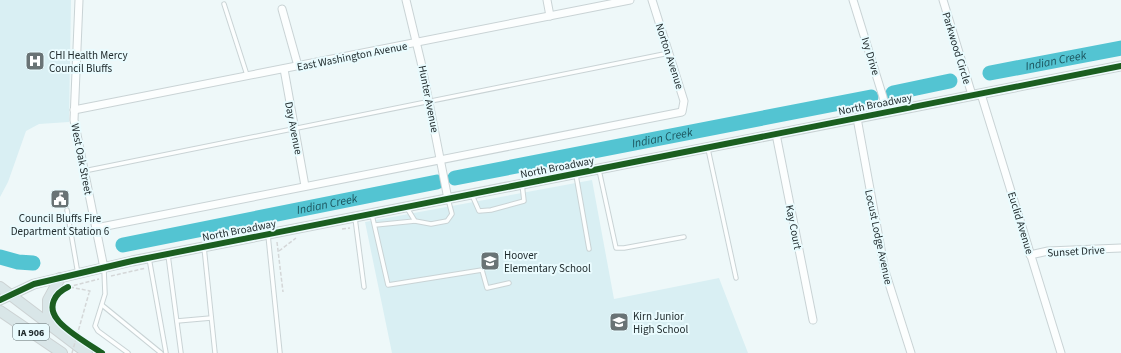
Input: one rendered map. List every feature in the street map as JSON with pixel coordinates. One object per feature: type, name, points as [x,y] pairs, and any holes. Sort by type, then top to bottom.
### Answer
[{"type":"main road","name":"North Broadway","points":[[0,300],[34,284],[168,254],[1121,66]]},
{"type":"main road","points":[[48,325],[48,300],[60,278]]},
{"type":"main road","name":"IA 906","points":[[0,287],[48,325],[87,353]]},
{"type":"main road","name":"IA 906","points":[[0,311],[62,353]]},
{"type":"street","name":"West Oak Street","points":[[79,0],[74,110],[75,129],[104,268]]},
{"type":"street","name":"Hunter Avenue","points":[[406,0],[417,43],[448,199]]},
{"type":"street","points":[[547,0],[550,16]]},
{"type":"street","name":"East Washington Avenue","points":[[74,110],[630,0]]},
{"type":"street","name":"Norton Avenue","points":[[440,158],[682,112],[684,101],[652,0]]},
{"type":"street","name":"Ivy Drive","points":[[853,0],[883,97],[886,112]]},
{"type":"street","name":"Parkwood Circle","points":[[943,0],[976,95]]},
{"type":"street","points":[[282,9],[298,66]]},
{"type":"street","name":"Day Avenue","points":[[284,69],[305,186]]},
{"type":"street","name":"Euclid Avenue","points":[[976,95],[1030,255],[1061,353]]},
{"type":"street","name":"Locust Lodge Avenue","points":[[857,118],[885,271],[911,353]]},
{"type":"street","name":"Kay Court","points":[[776,134],[813,320]]},
{"type":"street","points":[[96,228],[440,158]]},
{"type":"street","name":"Sunset Drive","points":[[1030,255],[1055,251],[1121,248]]},
{"type":"lane","points":[[224,4],[248,76]]},
{"type":"lane","points":[[84,171],[669,53]]},
{"type":"lane","points":[[708,148],[736,278]]},
{"type":"lane","points":[[599,169],[616,248],[684,238]]},
{"type":"lane","points":[[576,174],[589,249]]},
{"type":"lane","points":[[472,194],[479,211],[491,210],[524,201],[522,184]]},
{"type":"lane","points":[[375,225],[415,221],[431,224],[447,221],[452,214],[448,199]]},
{"type":"lane","points":[[407,207],[415,221]]},
{"type":"lane","points":[[67,210],[78,274]]},
{"type":"lane","points":[[372,214],[388,285],[482,270],[487,288],[509,283]]},
{"type":"lane","points":[[355,217],[364,287]]},
{"type":"lane","points":[[268,234],[280,353]]},
{"type":"lane","points":[[204,247],[215,353]]},
{"type":"lane","points":[[168,254],[182,353]]},
{"type":"lane","points":[[149,258],[166,353]]},
{"type":"lane","points":[[104,268],[105,294],[95,326],[98,331],[128,353]]},
{"type":"lane","points":[[102,305],[161,353]]},
{"type":"lane","points":[[177,321],[212,318]]},
{"type":"path","points":[[279,252],[296,238]]},
{"type":"path","points":[[277,242],[283,292]]},
{"type":"path","points":[[68,287],[90,291],[72,353]]},
{"type":"shaded area","name":"CHI Health Mercy Council Bluffs","points":[[0,0],[71,0],[69,122],[39,124],[26,131],[8,182],[0,197]]},
{"type":"shaded area","name":"Hoover Elementary School","points":[[592,180],[614,299],[719,278],[748,353],[392,353],[365,222]]},
{"type":"waterway","name":"Indian Creek","points":[[990,73],[1121,48]]},
{"type":"waterway","name":"Indian Creek","points":[[893,93],[950,81]]},
{"type":"waterway","name":"Indian Creek","points":[[455,178],[871,97]]},
{"type":"waterway","name":"Indian Creek","points":[[123,245],[437,182]]},
{"type":"waterway","name":"Indian Creek","points":[[0,257],[18,262],[33,263]]},
{"type":"cycle path","points":[[0,300],[34,284],[132,261],[1121,66]]},
{"type":"cycle path","points":[[68,287],[56,296],[53,305],[54,314],[65,328],[102,353]]},
{"type":"place","name":"CHI Health Mercy Council Bluffs","points":[[35,61]]},
{"type":"place","name":"Council Bluffs Fire Department Station 6","points":[[60,199]]},
{"type":"place","name":"Hoover Elementary School","points":[[490,261]]},
{"type":"place","name":"Kirn Junior High School","points":[[619,322]]}]
